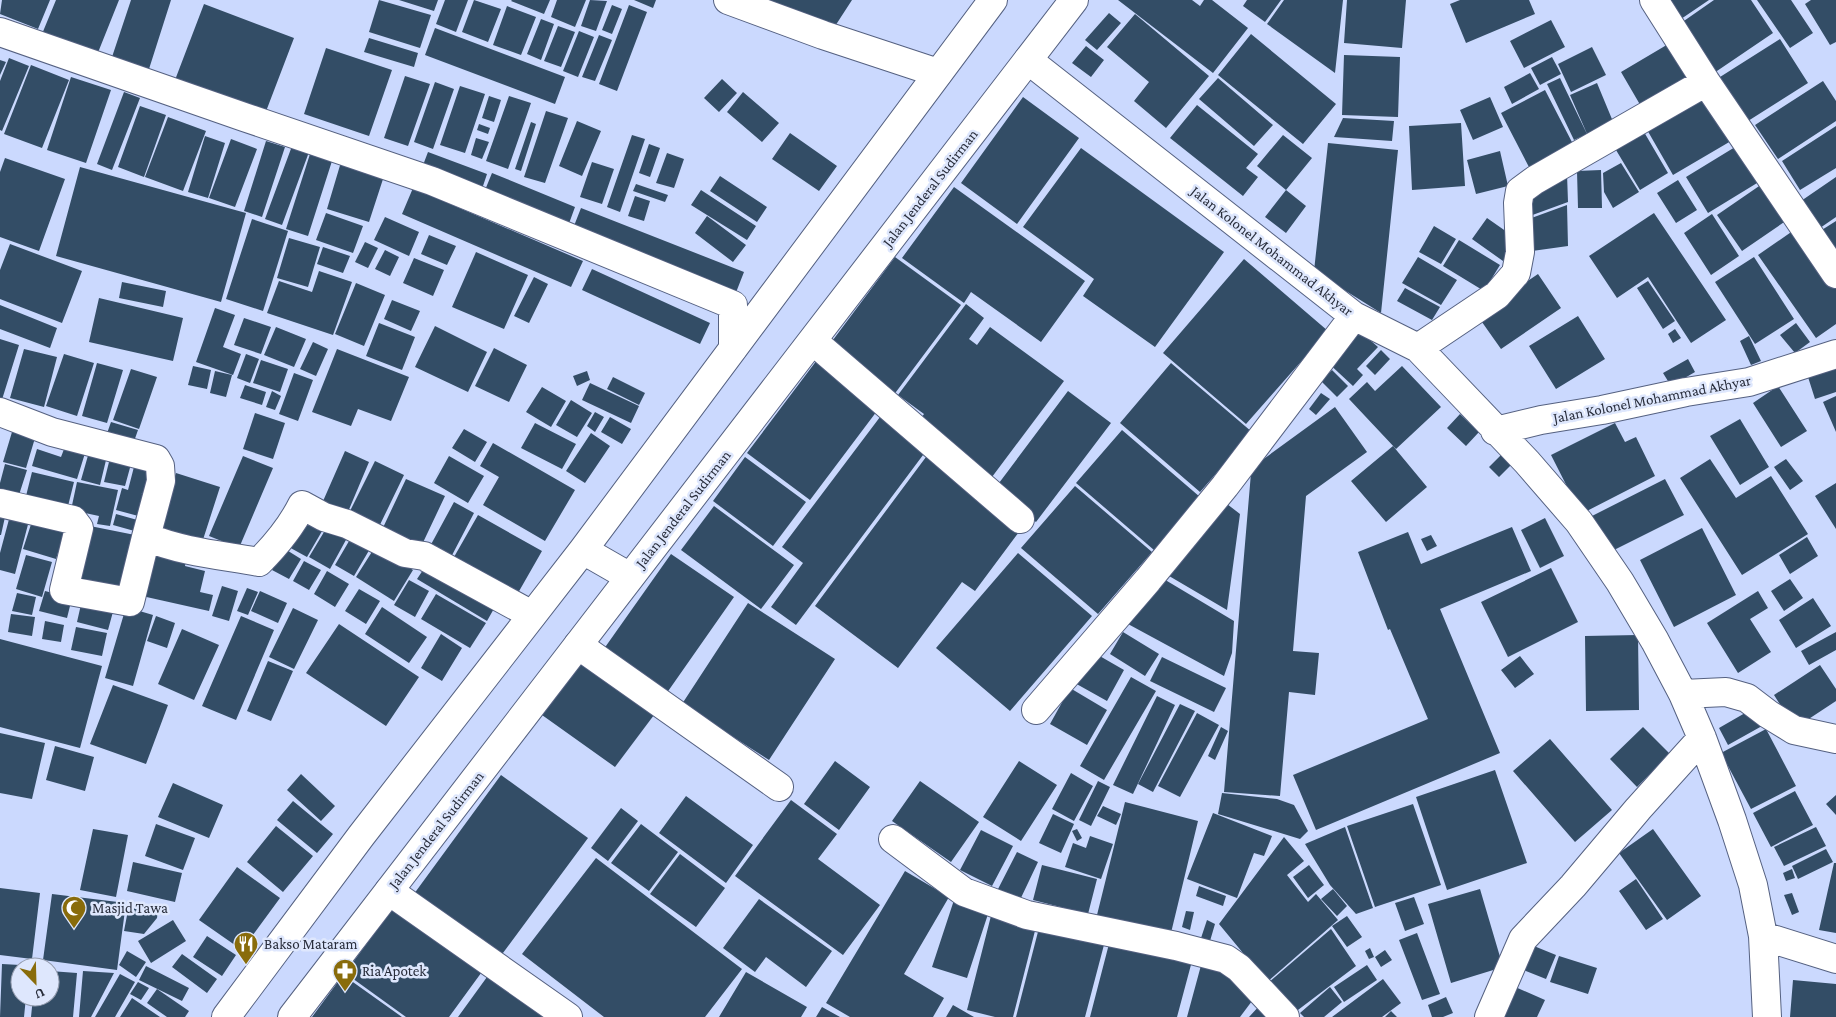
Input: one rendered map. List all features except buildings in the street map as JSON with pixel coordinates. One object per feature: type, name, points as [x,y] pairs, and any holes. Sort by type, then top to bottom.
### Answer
[{"type":"street","points":[[728,0],[823,36],[938,74]]},
{"type":"street","points":[[226,1017],[361,836],[583,550],[993,0]]},
{"type":"street","name":"Jalan Jenderal Sudirman","points":[[293,1017],[1074,0]]},
{"type":"street","points":[[1654,0],[1706,82],[1836,274]]},
{"type":"street","points":[[0,32],[244,118],[432,181],[733,305],[733,348]]},
{"type":"street","name":"Jalan Kolonel Mohammad Akhyar","points":[[1028,60],[1354,316],[1418,348],[1495,431],[1541,420],[1602,410],[1686,392],[1749,382],[1836,354]]},
{"type":"street","points":[[1418,348],[1497,295],[1516,273],[1520,252],[1518,203],[1520,191],[1535,180],[1706,82]]},
{"type":"street","points":[[1036,710],[1148,580],[1225,486],[1354,316]]},
{"type":"street","points":[[813,340],[1020,519]]},
{"type":"street","points":[[0,412],[52,432],[156,459],[160,466],[161,481],[130,602],[64,590],[79,528],[73,520],[0,503]]},
{"type":"street","points":[[1495,431],[1527,462],[1579,522],[1625,591],[1655,641],[1683,694],[1702,738],[1753,884],[1763,936],[1767,1017]]},
{"type":"street","points":[[146,537],[168,546],[196,553],[259,562],[293,524],[302,505],[324,517],[347,524],[405,553],[424,556],[532,616]]},
{"type":"street","points":[[583,550],[630,578]]},
{"type":"street","points":[[578,645],[779,787]]},
{"type":"street","points":[[1683,694],[1726,692],[1747,698],[1794,730],[1836,739]]},
{"type":"street","points":[[1489,1017],[1523,939],[1573,886],[1638,809],[1702,738]]},
{"type":"street","points":[[893,839],[964,892],[1027,916],[1176,946],[1226,959],[1239,968],[1285,1017]]},
{"type":"street","points":[[388,891],[568,1017]]},
{"type":"street","points":[[1763,936],[1836,959]]},
{"type":"place","name":"Masjid Tawa","points":[[74,929]]},
{"type":"place","name":"Bakso Mataram","points":[[246,965]]},
{"type":"place","name":"Ria Apotek","points":[[345,992]]}]
